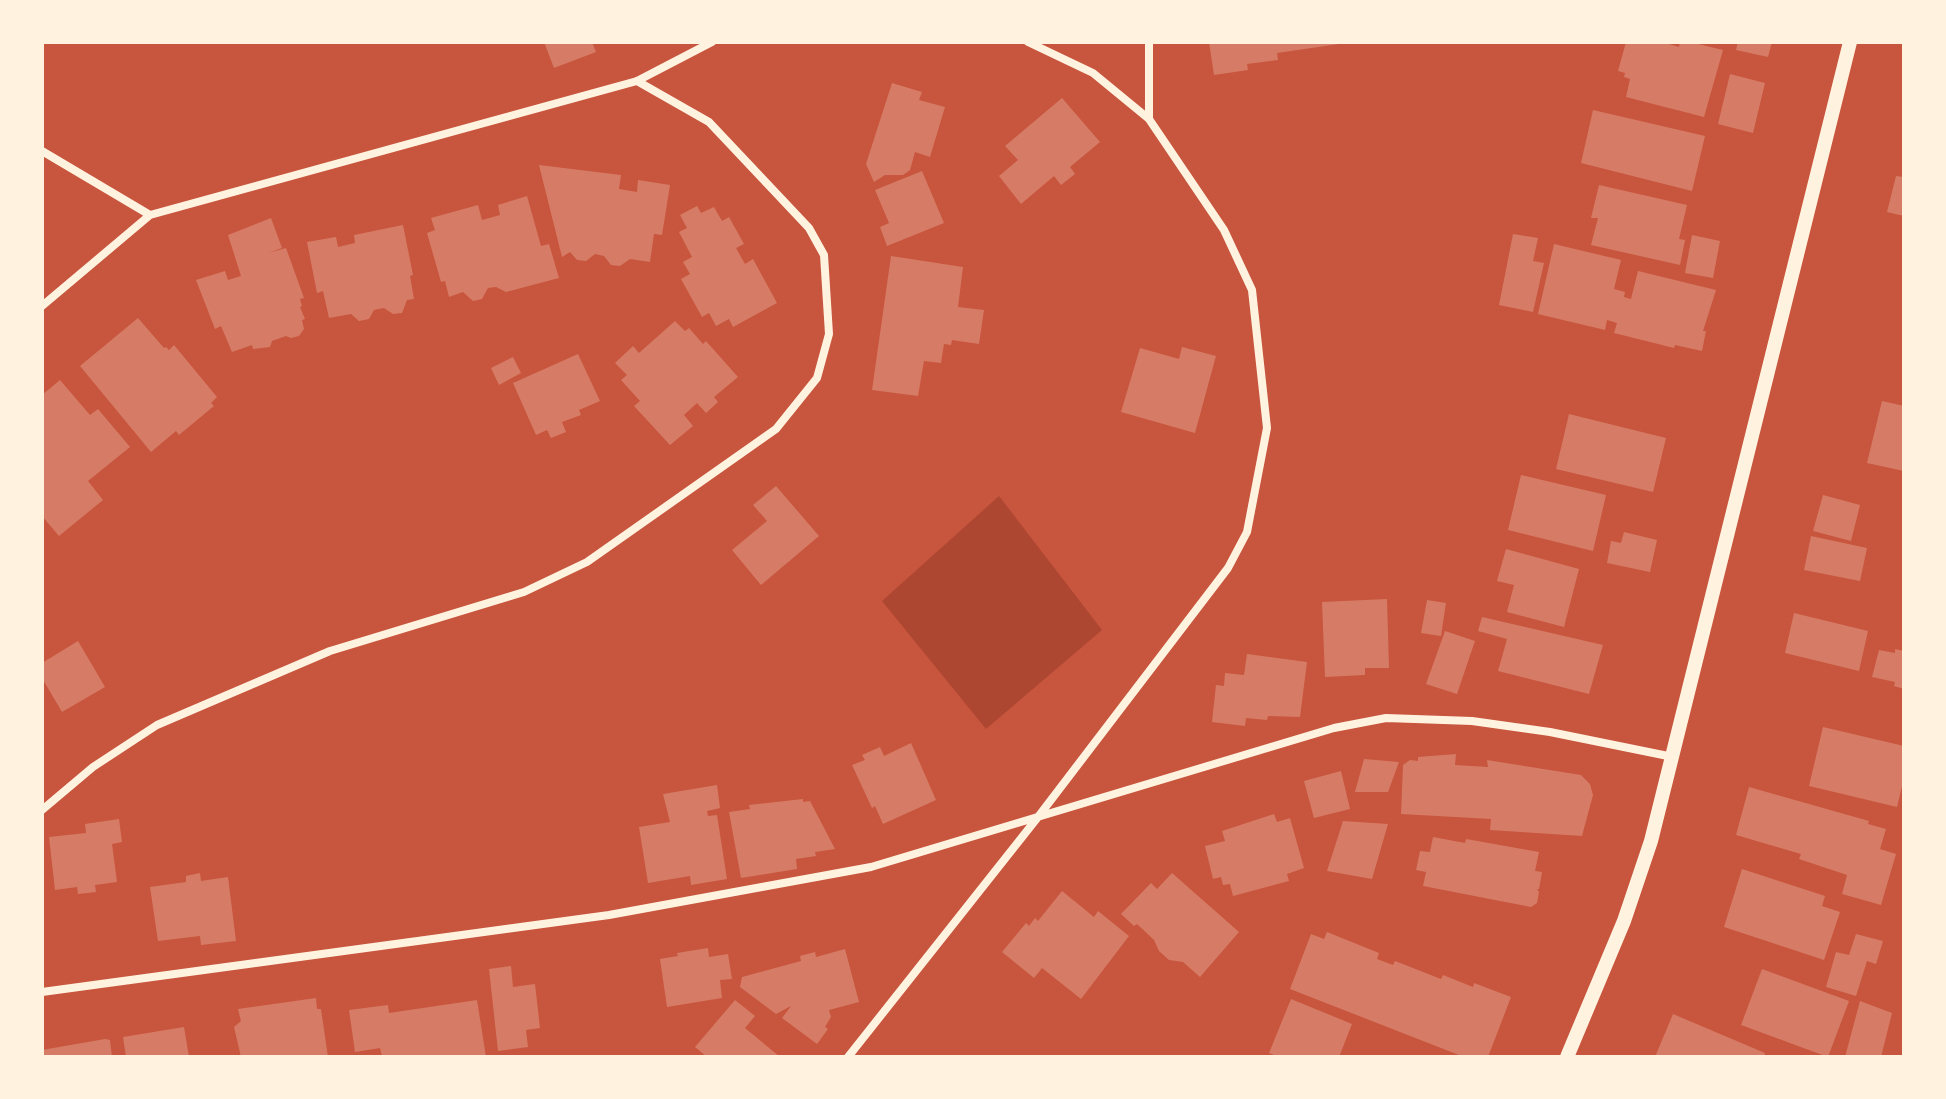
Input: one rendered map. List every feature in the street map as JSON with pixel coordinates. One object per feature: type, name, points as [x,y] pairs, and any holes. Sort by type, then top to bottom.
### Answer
[{"type":"street","points":[[42,306],[150,215],[637,81],[712,42]]},
{"type":"street","points":[[848,1057],[1038,817],[1228,568],[1247,532],[1267,428],[1252,290],[1224,230],[1149,119],[1093,73],[1028,42]]},
{"type":"street","points":[[1149,42],[1149,119]]},
{"type":"street","points":[[1567,1057],[1624,921],[1651,841],[1850,42]]},
{"type":"street","points":[[42,810],[93,767],[157,725],[330,651],[524,592],[587,562],[776,429],[817,378],[829,334],[824,255],[809,228],[709,122],[637,81]]},
{"type":"street","points":[[42,151],[150,215]]},
{"type":"street","points":[[42,992],[609,915],[871,867],[1334,728],[1386,718],[1472,721],[1550,732],[1674,757]]},
{"type":"shaded area","points":[[999,496],[1102,630],[986,729],[882,601]]},
{"type":"building","points":[[544,42],[592,42],[596,52],[554,68]]},
{"type":"building","points":[[1209,42],[1339,44],[1277,53],[1278,60],[1247,64],[1248,70],[1214,75]]},
{"type":"building","points":[[1626,42],[1662,42],[1679,47],[1680,42],[1690,42],[1723,50],[1704,117],[1626,97],[1630,79],[1618,71]]},
{"type":"building","points":[[1738,42],[1772,42],[1768,57],[1736,50]]},
{"type":"building","points":[[1730,74],[1765,83],[1753,133],[1718,124]]},
{"type":"building","points":[[892,83],[922,92],[919,100],[945,107],[930,157],[915,152],[910,170],[903,175],[885,175],[874,182],[866,164]]},
{"type":"building","points":[[1062,98],[1100,142],[1070,167],[1075,174],[1061,185],[1054,176],[1021,204],[999,176],[1018,160],[1005,146]]},
{"type":"building","points":[[1593,110],[1705,136],[1692,191],[1581,163]]},
{"type":"building","points":[[539,165],[621,175],[619,189],[637,192],[638,180],[670,185],[662,235],[654,234],[650,262],[630,259],[620,266],[611,265],[604,256],[595,254],[586,261],[577,260],[570,252],[562,257]]},
{"type":"building","points":[[922,171],[944,223],[887,246],[880,227],[889,223],[875,190]]},
{"type":"building","points":[[1896,176],[1904,177],[1904,216],[1887,212]]},
{"type":"building","points":[[1599,185],[1687,205],[1679,239],[1685,240],[1680,265],[1591,245],[1598,218],[1591,218]]},
{"type":"building","points":[[527,196],[541,246],[549,244],[559,278],[506,292],[496,287],[488,288],[482,299],[473,301],[463,292],[449,297],[445,281],[441,282],[427,233],[435,230],[431,218],[478,205],[482,220],[500,215],[498,205]]},
{"type":"building","points":[[697,206],[701,213],[714,207],[722,221],[729,217],[744,244],[736,248],[745,264],[753,259],[777,303],[733,327],[729,319],[716,326],[709,313],[702,317],[681,279],[690,274],[683,262],[692,257],[679,232],[687,228],[680,215]]},
{"type":"building","points":[[271,218],[282,248],[269,253],[286,248],[304,298],[300,299],[300,307],[305,319],[302,320],[304,329],[299,336],[272,341],[270,347],[253,349],[252,345],[232,352],[221,326],[215,329],[196,280],[225,271],[228,280],[241,276],[228,235]]},
{"type":"building","points":[[403,225],[413,275],[410,276],[414,299],[407,300],[402,313],[393,314],[384,308],[374,310],[369,319],[359,321],[351,314],[329,318],[323,291],[317,293],[307,242],[336,237],[338,247],[355,243],[354,235]]},
{"type":"building","points":[[1513,234],[1538,238],[1533,261],[1544,263],[1533,312],[1499,305]]},
{"type":"building","points":[[1692,235],[1720,241],[1713,278],[1685,273]]},
{"type":"building","points":[[1554,244],[1621,260],[1614,289],[1625,292],[1624,297],[1631,299],[1638,271],[1716,290],[1703,331],[1706,331],[1702,351],[1675,345],[1674,348],[1614,333],[1617,323],[1607,320],[1605,330],[1538,314]]},
{"type":"building","points":[[891,256],[963,267],[958,307],[984,310],[979,344],[952,340],[951,345],[944,344],[941,363],[924,361],[918,396],[872,390]]},
{"type":"building","points":[[138,318],[164,348],[169,350],[174,345],[217,397],[211,403],[214,406],[179,435],[176,431],[151,452],[80,366]]},
{"type":"building","points":[[675,321],[685,331],[689,328],[703,344],[706,341],[738,377],[714,397],[718,402],[706,413],[697,403],[684,415],[693,426],[670,445],[634,406],[640,401],[621,380],[627,375],[615,363],[633,346],[639,353]]},
{"type":"building","points":[[1182,347],[1216,356],[1195,433],[1121,412],[1140,348],[1179,359]]},
{"type":"building","points":[[578,354],[600,401],[579,410],[581,415],[562,422],[566,432],[551,438],[547,430],[536,435],[513,383]]},
{"type":"building","points":[[513,357],[521,373],[499,385],[491,368]]},
{"type":"building","points":[[60,380],[90,415],[98,409],[130,447],[88,481],[103,500],[59,536],[42,516],[42,395]]},
{"type":"building","points":[[1882,401],[1904,406],[1904,471],[1867,463]]},
{"type":"building","points":[[1569,414],[1666,438],[1653,492],[1556,469]]},
{"type":"building","points":[[1521,475],[1606,495],[1593,551],[1508,530]]},
{"type":"building","points":[[776,486],[819,536],[761,585],[732,550],[767,521],[753,505]]},
{"type":"building","points":[[1823,495],[1860,505],[1851,541],[1813,531]]},
{"type":"building","points":[[1624,532],[1657,540],[1650,572],[1607,563],[1611,541],[1621,543]]},
{"type":"building","points":[[1811,536],[1867,548],[1860,581],[1804,570]]},
{"type":"building","points":[[1506,549],[1579,569],[1564,627],[1507,612],[1514,585],[1497,581]]},
{"type":"building","points":[[1387,599],[1389,668],[1365,668],[1365,675],[1325,677],[1322,602]]},
{"type":"building","points":[[1427,600],[1446,603],[1441,636],[1421,633]]},
{"type":"building","points":[[1794,613],[1868,631],[1859,671],[1785,653]]},
{"type":"building","points":[[1482,617],[1603,645],[1589,694],[1498,671],[1507,639],[1478,631]]},
{"type":"building","points":[[1445,631],[1475,641],[1457,694],[1426,684]]},
{"type":"building","points":[[78,641],[105,687],[62,712],[42,678],[42,663]]},
{"type":"building","points":[[1895,649],[1904,651],[1904,689],[1894,686],[1895,682],[1872,677],[1879,650],[1895,653]]},
{"type":"building","points":[[1247,654],[1307,662],[1300,717],[1246,718],[1245,726],[1212,722],[1216,685],[1224,686],[1225,673],[1244,675]]},
{"type":"building","points":[[1823,727],[1904,746],[1904,778],[1897,807],[1809,786]]},
{"type":"building","points":[[911,743],[936,800],[883,824],[852,765],[865,760],[862,755],[880,747],[884,756]]},
{"type":"building","points":[[1456,754],[1455,765],[1488,767],[1487,760],[1581,775],[1590,784],[1593,795],[1582,836],[1490,830],[1491,819],[1401,814],[1403,765],[1410,760],[1418,761],[1418,757]]},
{"type":"building","points":[[1364,759],[1399,762],[1388,792],[1355,792]]},
{"type":"building","points":[[1341,771],[1350,809],[1314,818],[1304,781]]},
{"type":"building","points":[[717,785],[720,808],[707,811],[708,816],[717,815],[727,879],[691,885],[690,876],[648,883],[639,827],[670,822],[663,794]]},
{"type":"building","points":[[1749,787],[1869,821],[1868,824],[1886,829],[1880,849],[1896,854],[1881,905],[1842,894],[1847,875],[1799,859],[1801,854],[1736,835]]},
{"type":"building","points":[[803,799],[803,802],[810,801],[835,849],[796,859],[797,869],[741,878],[729,812],[750,809],[749,805]]},
{"type":"building","points":[[1274,814],[1277,822],[1290,818],[1304,868],[1287,874],[1289,881],[1233,896],[1230,884],[1223,885],[1221,877],[1213,879],[1205,846],[1225,841],[1222,831]]},
{"type":"building","points":[[119,819],[122,842],[112,844],[117,882],[95,885],[96,892],[78,894],[77,887],[55,890],[49,837],[86,833],[85,824]]},
{"type":"building","points":[[1343,821],[1388,824],[1372,879],[1327,871]]},
{"type":"building","points":[[1433,837],[1465,843],[1466,839],[1539,852],[1535,871],[1542,872],[1537,903],[1531,907],[1423,886],[1426,872],[1416,870],[1420,851],[1430,852]]},
{"type":"building","points":[[1742,869],[1825,896],[1822,906],[1840,912],[1824,960],[1724,927]]},
{"type":"building","points":[[200,873],[201,881],[228,877],[236,941],[201,945],[200,936],[158,941],[150,887],[186,882],[186,876]]},
{"type":"building","points":[[1172,873],[1239,932],[1200,977],[1183,962],[1169,960],[1159,951],[1154,940],[1121,914],[1151,883],[1157,889]]},
{"type":"building","points":[[1062,891],[1094,917],[1098,911],[1129,936],[1081,999],[1042,968],[1034,978],[1002,952],[1026,923],[1029,926],[1035,918],[1038,921]]},
{"type":"building","points":[[1327,932],[1379,953],[1377,959],[1393,965],[1395,961],[1441,979],[1443,975],[1511,997],[1488,1057],[1464,1057],[1290,989],[1311,934],[1324,939]]},
{"type":"building","points":[[1856,934],[1883,941],[1876,964],[1867,961],[1856,996],[1826,987],[1836,952],[1849,955]]},
{"type":"building","points":[[708,948],[709,957],[728,954],[732,979],[720,980],[722,998],[667,1007],[660,959]]},
{"type":"building","points":[[845,949],[859,1002],[829,1010],[831,1017],[825,1027],[828,1029],[817,1044],[782,1018],[791,1006],[776,1014],[740,987],[742,977],[801,961],[800,956],[815,952],[816,957]]},
{"type":"building","points":[[511,966],[513,987],[535,984],[540,1028],[526,1030],[528,1047],[498,1051],[489,969]]},
{"type":"building","points":[[1762,969],[1849,1001],[1828,1057],[1741,1025]]},
{"type":"building","points":[[316,998],[317,1009],[321,1009],[328,1057],[241,1057],[234,1027],[241,1021],[238,1009]]},
{"type":"building","points":[[1291,999],[1352,1024],[1339,1057],[1279,1057],[1269,1053]]},
{"type":"building","points":[[477,1000],[486,1057],[382,1057],[380,1048],[355,1052],[349,1010],[388,1005],[389,1013]]},
{"type":"building","points":[[735,1000],[755,1016],[745,1028],[780,1057],[707,1057],[695,1047]]},
{"type":"building","points":[[1860,1001],[1892,1013],[1881,1057],[1845,1057]]},
{"type":"building","points":[[1673,1014],[1765,1053],[1764,1057],[1655,1057]]},
{"type":"building","points":[[184,1027],[189,1057],[126,1057],[123,1037]]},
{"type":"building","points":[[110,1040],[112,1057],[42,1057],[42,1050]]}]
